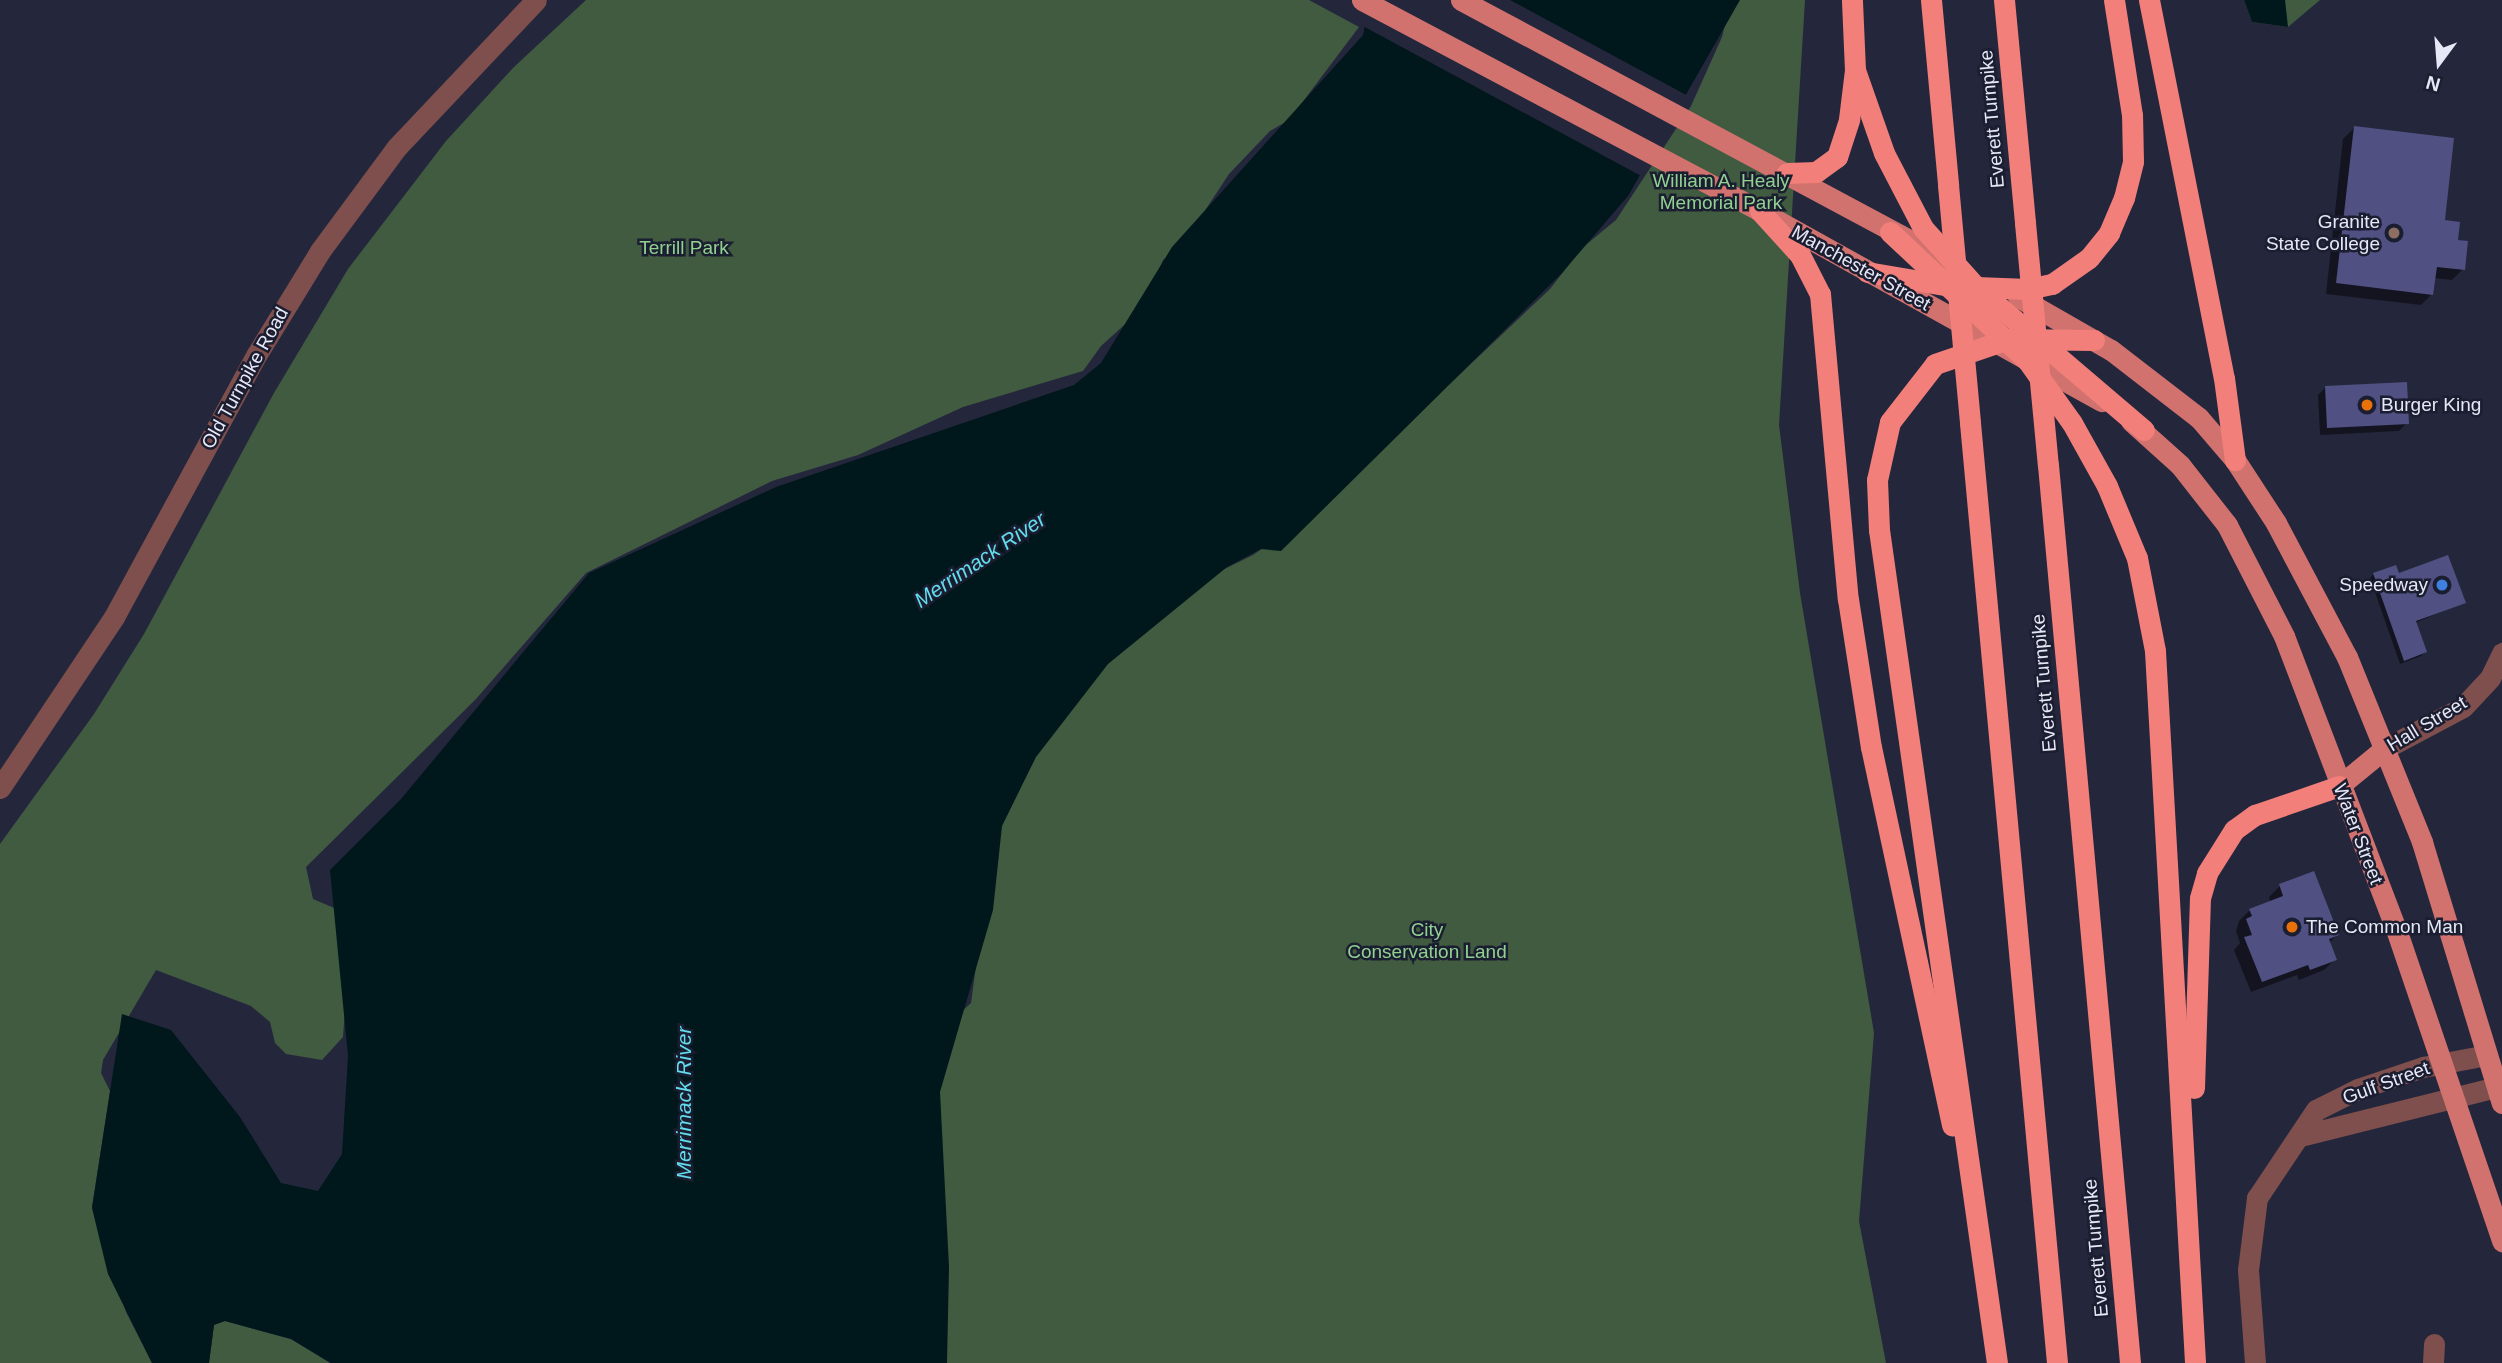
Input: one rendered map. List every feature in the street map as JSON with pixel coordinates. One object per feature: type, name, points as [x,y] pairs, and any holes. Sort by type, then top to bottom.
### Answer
[{"type":"highway","points":[[1787,173],[1816,172],[1837,157],[1849,119],[1855,70],[1852,0]]},
{"type":"highway","points":[[1931,0],[2057,1363]]},
{"type":"highway","name":"Everett Turnpike","points":[[2004,0],[2130,1363]]},
{"type":"highway","points":[[1867,272],[1950,286],[2006,289],[2052,284],[2089,258],[2109,233],[2124,198],[2133,161],[2132,115],[2114,0]]},
{"type":"highway","points":[[2149,0],[2224,378],[2235,460]]},
{"type":"highway","points":[[1855,70],[1872,124],[1900,185],[1923,228],[1950,262],[2144,430]]},
{"type":"highway","points":[[1760,211],[1800,255],[1820,294],[1849,599],[1871,747],[1987,1291]]},
{"type":"highway","points":[[1890,232],[1950,286],[2001,341],[2027,360],[2072,423],[2107,486],[2137,558],[2148,604],[2164,772],[2195,1363]]},
{"type":"highway","points":[[1997,1363],[1878,530],[1877,480],[1890,422],[1909,393],[1935,363],[2001,341],[2094,340]]},
{"type":"highway","points":[[2189,1212],[2200,898],[2207,873],[2234,830],[2255,815],[2339,786]]},
{"type":"main road","name":"Manchester Street","points":[[1362,0],[1760,211],[1867,272],[2001,341]]},
{"type":"main road","points":[[1461,0],[1787,173],[1890,232],[2006,289],[2094,340],[2156,382],[2199,418],[2235,460],[2292,549],[2347,657],[2422,842],[2499,1095]]},
{"type":"main road","points":[[2027,360],[2102,401],[2144,430]]},
{"type":"main road","name":"Water Street","points":[[2144,430],[2180,465],[2243,551],[2284,636],[2339,786],[2396,929],[2502,1241]]},
{"type":"main road","name":"Hall Street","points":[[2339,786],[2384,749]]},
{"type":"street","name":"Old Turnpike Road","points":[[0,788],[114,617],[257,354],[314,259],[397,147],[536,0]]},
{"type":"street","name":"Hall Street","points":[[2384,749],[2463,707],[2490,678],[2502,653]]},
{"type":"street","name":"Gulf Street","points":[[2255,1363],[2248,1270],[2257,1198],[2268,1176],[2316,1111],[2337,1100],[2441,1063],[2487,1055]]},
{"type":"street","name":"Gulf Street","points":[[2300,1136],[2454,1099],[2499,1095]]},
{"type":"green space","name":"Terrill Park","points":[[586,0],[1309,0],[1359,27],[1289,120],[1270,131],[1229,174],[1181,247],[1163,260],[1143,308],[1101,346],[1083,371],[963,407],[858,455],[772,481],[586,573],[476,699],[306,867],[313,899],[346,913],[348,969],[343,1037],[322,1060],[286,1054],[275,1043],[270,1022],[251,1006],[156,970],[103,1060],[101,1073],[110,1091],[92,1207],[126,1312],[152,1363],[0,1363],[0,844],[94,714],[144,634],[274,393],[348,269],[446,141],[514,67]]},
{"type":"green space","name":"City Conservation Land","points":[[1731,0],[1805,0],[1779,425],[1800,593],[1874,1033],[1859,1221],[1886,1363],[933,1363],[919,1233],[946,1026],[971,1003],[993,840],[1050,699],[1182,590],[1253,555],[1309,517],[1550,289],[1582,248],[1616,220],[1691,106],[1722,37]]},
{"type":"green space","points":[[2244,0],[2320,0],[2288,27],[2252,22]]},
{"type":"green space","points":[[225,1321],[291,1339],[330,1363],[209,1363],[214,1324]]},
{"type":"water","name":"Merrimack River","points":[[1370,0],[1740,0],[1628,196],[1561,274],[1281,551],[1261,549],[1227,567],[1108,664],[1036,757],[1002,826],[993,910],[940,1092],[949,1267],[947,1363],[331,1363],[291,1339],[225,1321],[214,1325],[209,1363],[152,1363],[108,1274],[92,1208],[122,1014],[171,1030],[240,1117],[281,1183],[318,1191],[342,1154],[348,1056],[330,870],[401,799],[589,573],[776,487],[1074,385],[1101,363],[1172,247],[1363,35]]},
{"type":"water","points":[[2244,0],[2285,0],[2288,27],[2252,22]]},
{"type":"pier","points":[[1367,0],[1510,0],[1690,97],[1643,177],[1361,25]]},
{"type":"building","points":[[2354,126],[2454,138],[2445,220],[2460,222],[2458,240],[2468,241],[2465,270],[2437,267],[2433,295],[2336,283]]},
{"type":"building","name":"Burger King","points":[[2407,382],[2409,424],[2327,428],[2325,386]]},
{"type":"building","points":[[2448,555],[2466,603],[2416,621],[2427,652],[2404,661],[2373,573],[2396,565],[2399,573]]},
{"type":"building","name":"The Common Man","points":[[2314,871],[2339,935],[2329,939],[2337,960],[2310,970],[2308,965],[2262,982],[2244,937],[2252,935],[2246,919],[2252,916],[2249,909],[2283,896],[2279,884]]},
{"type":"place","name":"Granite State College","points":[[2394,233]]},
{"type":"place","name":"Burger King","points":[[2367,405]]},
{"type":"place","name":"Speedway","points":[[2442,585]]},
{"type":"place","name":"The Common Man","points":[[2292,927]]},
{"type":"park label","name":"William A. Healy Memorial Park","points":[[1721,192]]}]
